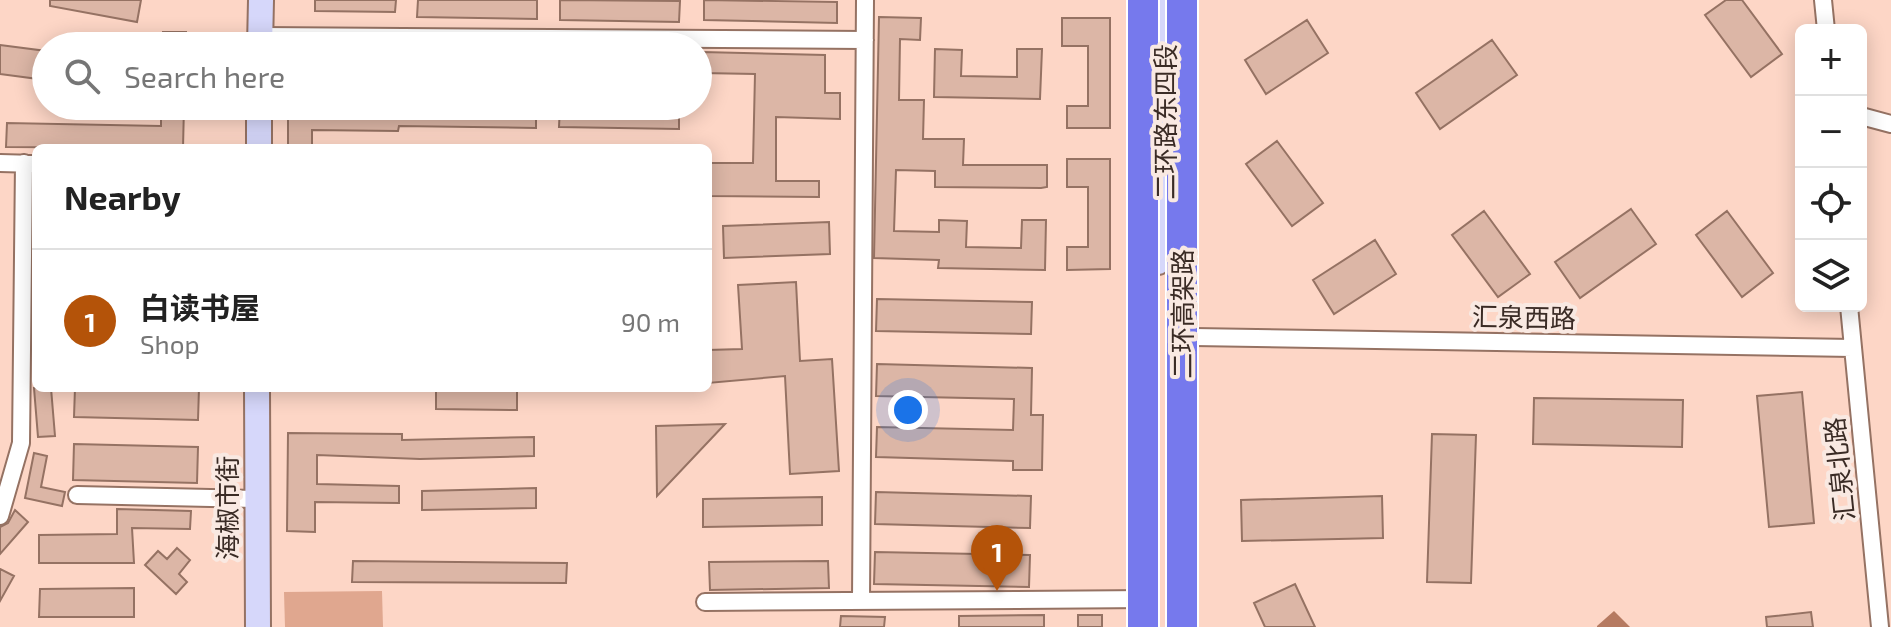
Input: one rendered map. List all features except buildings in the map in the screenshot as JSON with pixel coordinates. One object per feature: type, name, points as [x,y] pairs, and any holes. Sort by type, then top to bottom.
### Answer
[{"type":"highway","name":"二环高架路","points":[[1143,0],[1143,627]]},
{"type":"highway","name":"二环高架路","points":[[1182,0],[1189,335],[1182,622]]},
{"type":"highway","points":[[1189,335],[1202,110],[1202,0]]},
{"type":"main road","points":[[260,32],[261,0]]},
{"type":"main road","name":"二环路东四段","points":[[1154,627],[1158,0]]},
{"type":"main road","name":"二环路东四段","points":[[1189,335],[1194,0]]},
{"type":"main road","points":[[259,120],[259,144]]},
{"type":"main road","name":"海椒市街","points":[[257,392],[255,499],[258,627]]},
{"type":"street","points":[[861,601],[865,0]]},
{"type":"street","points":[[1823,0],[1825,24]]},
{"type":"street","points":[[712,40],[865,40]]},
{"type":"street","points":[[1867,118],[1891,124]]},
{"type":"street","points":[[0,163],[30,164],[21,443],[0,516]]},
{"type":"street","name":"汇泉北路","points":[[1849,312],[1880,627]]},
{"type":"street","name":"汇泉西路","points":[[1189,335],[1852,348]]},
{"type":"street","points":[[77,495],[255,499]]},
{"type":"street","points":[[705,602],[1155,599]]},
{"type":"shaded area","points":[[382,591],[383,627],[285,627],[284,592]]},
{"type":"shaded area","points":[[1614,611],[1630,627],[1597,627],[1597,626]]},
{"type":"place","name":"白读书屋","points":[[997,591]]}]
